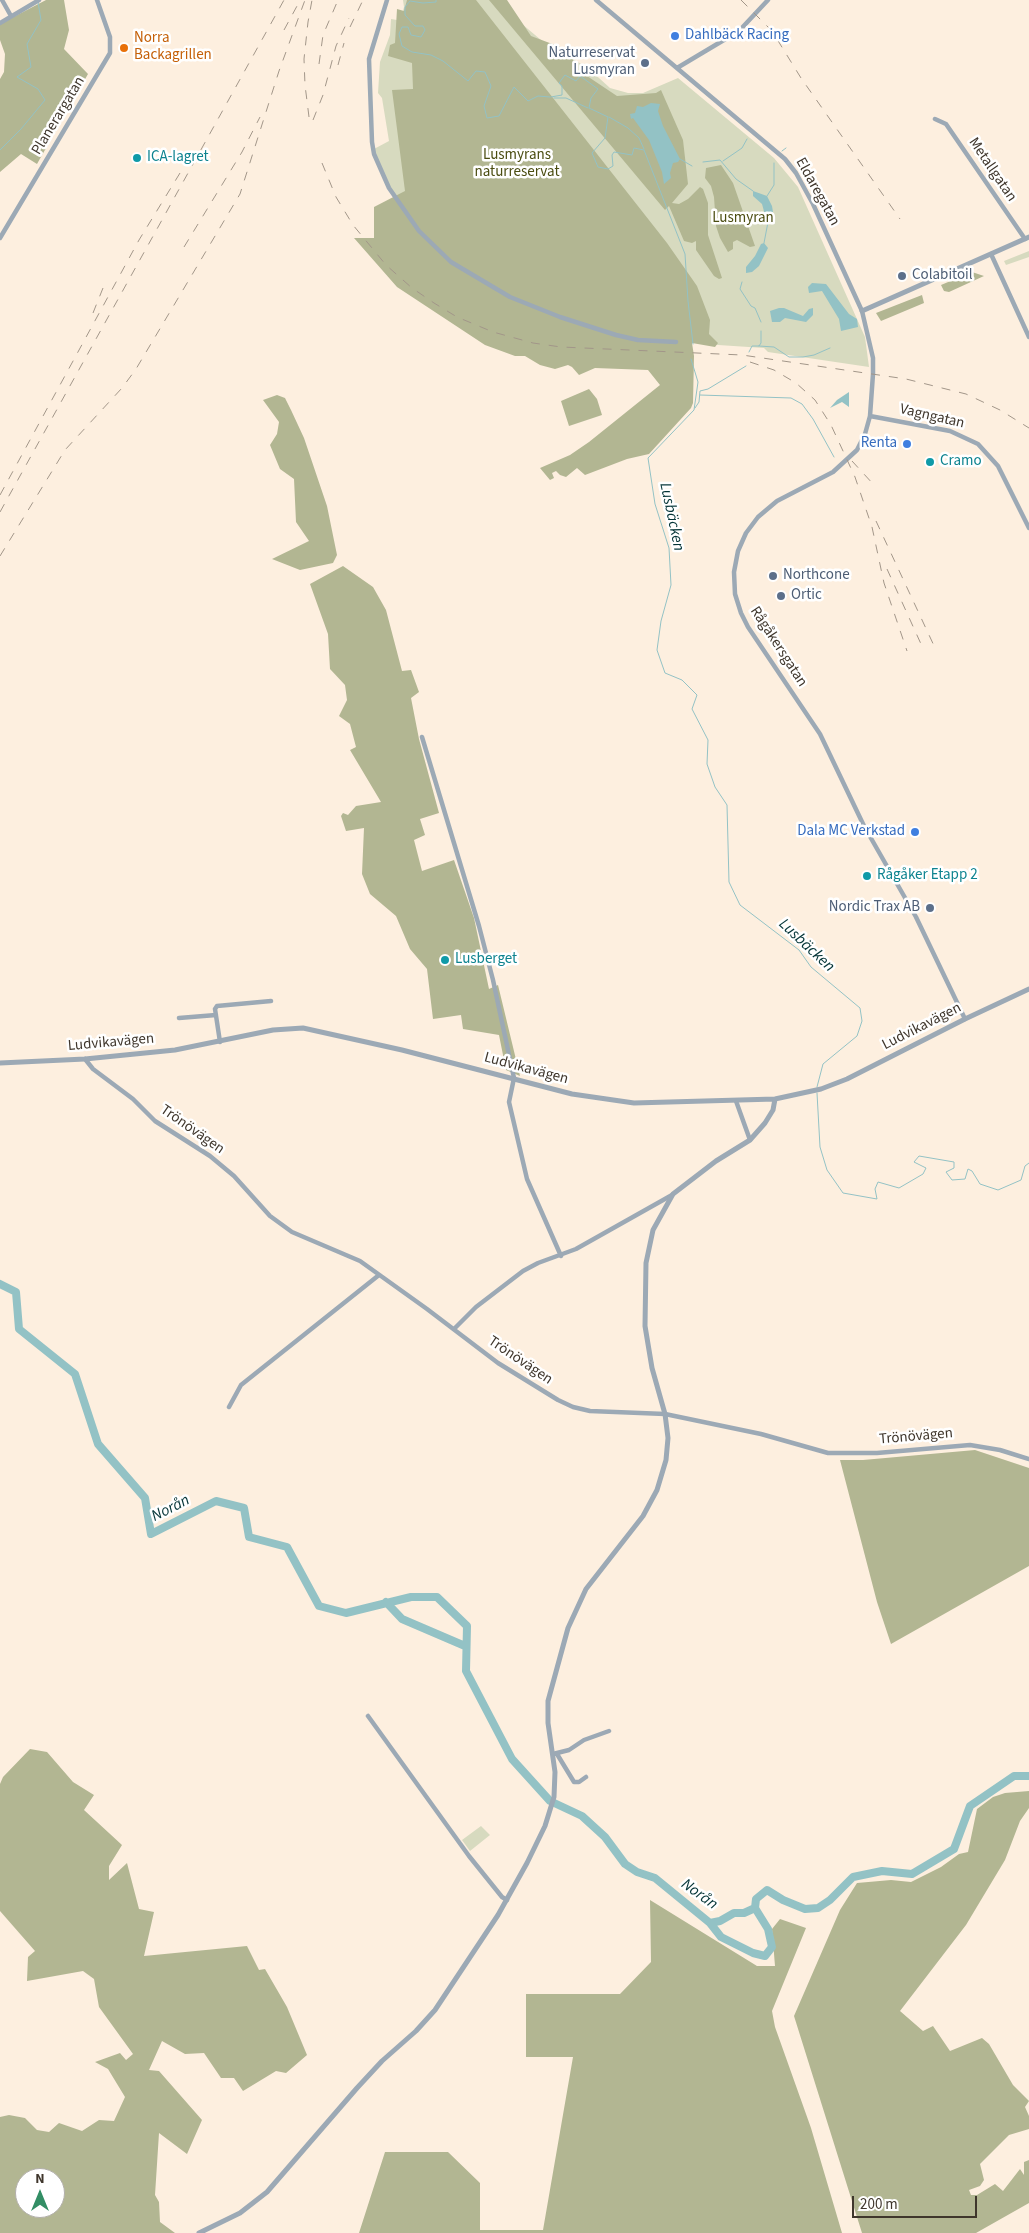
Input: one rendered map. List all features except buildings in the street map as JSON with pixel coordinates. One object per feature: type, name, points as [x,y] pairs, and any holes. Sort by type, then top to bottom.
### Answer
[{"type":"street","points":[[2,0],[11,16]]},
{"type":"street","points":[[0,23],[39,0]]},
{"type":"street","name":"Planerargatan","points":[[0,238],[110,53],[110,37],[98,0]]},
{"type":"street","points":[[387,0],[369,59],[368,76],[372,142],[380,169],[389,188],[419,231],[451,262],[510,297],[560,317],[638,340],[676,342]]},
{"type":"street","name":"Eldaregatan","points":[[596,0],[773,148],[796,173],[813,204],[862,311]]},
{"type":"street","points":[[677,68],[739,31],[768,0]]},
{"type":"street","name":"Metallgatan","points":[[936,119],[946,124],[1027,238]]},
{"type":"street","points":[[862,311],[1027,238]]},
{"type":"street","points":[[991,254],[1029,337]]},
{"type":"street","name":"Rågåkersgatan","points":[[862,311],[873,358],[873,394],[865,434],[857,450],[827,476],[777,501],[750,526],[743,538],[736,559],[734,572],[735,594],[748,627],[820,734],[864,826],[916,917],[964,1019]]},
{"type":"street","name":"Vagngatan","points":[[870,416],[950,430],[978,444],[998,466],[1029,528]]},
{"type":"street","points":[[422,737],[480,926],[514,1078],[509,1102],[527,1179],[561,1256]]},
{"type":"street","name":"Ludvikavägen","points":[[0,1063],[85,1059],[175,1050],[273,1030],[308,1029],[514,1078],[572,1094],[634,1103],[775,1099],[821,1089],[873,1067],[964,1019],[1029,989]]},
{"type":"street","points":[[220,1042],[216,1007],[271,1001]]},
{"type":"street","points":[[179,1018],[216,1015]]},
{"type":"street","name":"Trönövägen","points":[[85,1059],[93,1070],[133,1099],[155,1121],[210,1156],[234,1176],[270,1216],[312,1241],[360,1261],[498,1363],[573,1408],[590,1411],[666,1414],[761,1434],[828,1453],[877,1453],[970,1445],[994,1448],[1029,1459]]},
{"type":"street","points":[[454,1329],[476,1307],[523,1271],[538,1263],[561,1256],[674,1194],[716,1161],[750,1140],[766,1123],[773,1110],[775,1099]]},
{"type":"street","points":[[736,1101],[750,1140]]},
{"type":"street","points":[[199,2233],[240,2213],[273,2186],[357,2088],[435,2010],[507,1900],[528,1863],[549,1816],[555,1793],[555,1754],[548,1723],[548,1695],[568,1628],[586,1589],[638,1525],[657,1490],[668,1449],[666,1414],[652,1368],[645,1326],[646,1264],[653,1230],[674,1194]]},
{"type":"street","points":[[229,1407],[241,1384],[379,1275]]},
{"type":"street","points":[[368,1716],[469,1856],[502,1897],[507,1900]]},
{"type":"street","points":[[555,1754],[570,1750],[584,1740],[610,1731]]},
{"type":"street","points":[[555,1754],[574,1782],[579,1782],[586,1777]]},
{"type":"green space","points":[[46,0],[64,0],[69,30],[64,49],[88,74],[37,164],[21,154],[0,172],[0,79],[4,72],[5,54],[0,40],[0,24]]},
{"type":"green space","name":"Lusmyrans naturreservat","points":[[403,0],[506,0],[522,24],[541,40],[588,68],[610,88],[628,93],[643,93],[678,78],[774,158],[798,187],[865,337],[869,367],[768,352],[764,348],[703,344],[455,267],[387,184],[374,149],[389,141],[382,98],[378,93],[380,62],[390,35],[391,19],[397,20],[402,15]]},
{"type":"green space","points":[[407,0],[476,0],[667,243],[697,286],[710,320],[709,334],[718,343],[715,347],[692,343],[694,356],[693,403],[691,408],[649,454],[627,459],[585,475],[577,468],[566,477],[556,471],[552,473],[554,478],[550,480],[540,468],[570,455],[589,442],[660,385],[648,370],[595,368],[579,375],[568,365],[555,369],[540,365],[525,356],[515,356],[485,345],[397,287],[354,238],[374,238],[374,207],[405,191],[392,90],[413,89],[412,63],[388,56],[390,45],[395,43],[397,9],[404,11]]},
{"type":"green space","points":[[489,0],[507,0],[531,36],[571,51],[575,68],[617,96],[656,93],[661,90],[683,140],[688,184],[672,203],[679,204],[688,199],[700,187],[703,189],[708,203],[708,235],[722,278],[719,279],[714,276],[696,250],[696,241],[692,243],[684,241],[669,206],[665,210]]},
{"type":"green space","name":"Lusmyran","points":[[721,165],[733,183],[755,246],[750,247],[737,240],[733,242],[733,249],[728,252],[720,238],[716,226],[714,197],[711,186],[705,178],[706,168]]},
{"type":"green space","points":[[1029,251],[1029,257],[1006,265],[1004,261]]},
{"type":"green space","points":[[972,272],[984,276],[949,292],[944,291],[941,285]]},
{"type":"green space","points":[[922,295],[924,303],[881,321],[876,313]]},
{"type":"green space","points":[[589,389],[597,399],[602,415],[569,426],[561,401]]},
{"type":"green space","points":[[277,395],[285,398],[304,438],[327,506],[337,555],[333,563],[300,570],[272,559],[309,541],[296,522],[294,479],[280,469],[270,445],[277,434],[279,422],[263,400]]},
{"type":"green space","points":[[343,566],[373,587],[386,610],[402,671],[411,670],[419,692],[411,698],[419,739],[439,813],[420,819],[425,835],[414,840],[422,871],[454,860],[474,918],[489,989],[498,985],[520,1076],[506,1070],[499,1035],[463,1029],[461,1015],[433,1019],[427,969],[410,949],[396,916],[370,894],[362,874],[364,828],[346,831],[341,816],[343,813],[348,815],[356,806],[381,802],[350,750],[356,747],[350,724],[339,716],[347,700],[345,685],[330,669],[328,634],[310,584]]},
{"type":"green space","points":[[975,1450],[1029,1468],[1029,1566],[891,1644],[877,1602],[840,1460],[863,1460]]},
{"type":"green space","points":[[30,1749],[47,1752],[73,1782],[94,1795],[84,1810],[122,1845],[109,1866],[109,1880],[127,1863],[139,1909],[154,1912],[144,1956],[247,1946],[259,1970],[265,1969],[287,2007],[307,2055],[286,2073],[276,2071],[243,2091],[234,2078],[221,2078],[204,2053],[185,2054],[162,2041],[149,2070],[159,2071],[202,2120],[187,2154],[159,2133],[155,2195],[159,2202],[160,2222],[175,2233],[0,2233],[0,2117],[9,2115],[25,2118],[37,2130],[49,2132],[59,2123],[82,2131],[99,2120],[114,2121],[125,2097],[108,2069],[95,2062],[120,2053],[126,2060],[133,2054],[99,2007],[94,1979],[83,1971],[27,1981],[28,1957],[35,1951],[0,1911],[0,1784],[3,1777]]},
{"type":"green space","points":[[1029,1791],[1029,1808],[1020,1821],[1005,1860],[966,1925],[900,2011],[923,2031],[933,2026],[950,2051],[982,2038],[989,2044],[1013,2085],[1029,2101],[1025,2107],[1029,2116],[1029,2129],[1009,2135],[980,2164],[984,2180],[980,2186],[969,2190],[971,2195],[977,2195],[995,2184],[1003,2191],[1020,2169],[1024,2175],[1024,2162],[1029,2160],[1029,2203],[976,2233],[862,2233],[794,2016],[840,1910],[857,1883],[891,1880],[911,1882],[941,1867],[959,1854],[968,1852],[977,1809],[993,1797],[1005,1793]]},
{"type":"green space","points":[[481,1826],[490,1835],[470,1851],[462,1840]]},
{"type":"green space","points":[[650,1900],[757,1966],[775,1966],[772,1929],[780,1919],[806,1928],[772,2011],[775,2027],[811,2128],[842,2233],[359,2233],[385,2152],[448,2152],[480,2183],[480,2230],[543,2230],[573,2057],[526,2057],[526,1994],[620,1994],[651,1962]]},
{"type":"water","points":[[651,103],[660,104],[658,111],[663,126],[680,159],[678,162],[673,163],[670,173],[671,178],[664,184],[662,172],[649,140],[633,118],[631,119],[630,114],[635,113],[637,106],[643,107]]},
{"type":"water","points":[[753,191],[767,196],[773,212],[769,217],[765,215],[762,204],[753,196]]},
{"type":"water","points":[[764,243],[768,248],[759,266],[752,272],[746,273],[746,267],[755,256],[761,244]]},
{"type":"water","points":[[812,283],[826,284],[849,314],[857,319],[858,327],[841,331],[839,319],[822,291],[809,293],[808,287]]},
{"type":"water","points":[[784,308],[803,316],[809,309],[813,308],[813,315],[806,322],[785,318],[780,322],[772,322],[770,311]]},
{"type":"water","points":[[849,392],[849,407],[842,402],[830,408],[837,400]]},
{"type":"waterway","name":"Lusbäcken","points":[[436,0],[436,2],[423,3],[410,1],[405,7],[405,15],[415,26],[423,26],[425,30],[421,37],[411,35],[408,27],[402,27],[399,34],[402,46],[412,52],[431,55],[443,61],[468,81],[476,71],[485,72],[491,86],[484,106],[487,118],[499,116],[514,87],[528,101],[538,96],[550,97]]},
{"type":"waterway","name":"Lusbäcken","points":[[0,150],[21,129],[45,100],[38,89],[17,77],[31,67],[27,44],[41,20],[38,2]]},
{"type":"waterway","name":"Lusbäcken","points":[[551,97],[562,95],[562,86],[559,83],[565,75],[576,81],[580,76],[598,89],[591,98],[589,108],[608,117],[605,138],[592,153],[598,167],[608,169],[613,166],[612,155],[614,152],[632,155],[634,148],[644,150],[685,254],[693,344]]},
{"type":"waterway","name":"Lusbäcken","points":[[554,98],[566,98],[588,108]]},
{"type":"waterway","name":"Lusbäcken","points":[[609,117],[628,128],[639,138],[644,149]]},
{"type":"waterway","points":[[723,161],[742,148],[747,139]]},
{"type":"waterway","points":[[782,151],[786,148]]},
{"type":"waterway","points":[[680,159],[692,166]]},
{"type":"waterway","points":[[703,162],[720,160],[736,179],[753,191]]},
{"type":"waterway","points":[[767,196],[774,185],[774,163]]},
{"type":"waterway","points":[[764,243],[769,217]]},
{"type":"waterway","points":[[742,282],[740,289],[751,306],[755,308],[761,322]]},
{"type":"waterway","points":[[749,352],[752,346],[759,346],[761,343],[761,331]]},
{"type":"waterway","points":[[759,346],[774,347],[789,357],[814,355],[830,348]]},
{"type":"waterway","name":"Lusbäcken","points":[[691,359],[698,382],[694,410],[648,458],[655,504],[669,548],[671,585],[661,621],[657,650],[665,673],[682,680],[697,695],[692,709],[708,740],[707,764],[715,787],[727,805],[729,882],[740,905],[799,950],[811,967],[860,1008],[862,1021],[857,1036],[823,1064],[817,1087]]},
{"type":"waterway","points":[[695,408],[699,402],[700,391],[708,389],[746,366]]},
{"type":"waterway","points":[[700,395],[791,398],[802,404],[813,419],[834,457]]},
{"type":"waterway","name":"Lusbäcken","points":[[817,1093],[820,1147],[827,1170],[843,1193],[877,1199],[875,1189],[878,1182],[899,1188],[923,1174],[926,1168],[914,1162],[919,1156],[954,1162],[954,1168],[946,1172],[952,1180],[965,1179],[968,1169],[972,1171],[980,1184],[998,1190],[1021,1180],[1025,1166],[1029,1163]]},
{"type":"waterway","name":"Norån","points":[[0,1284],[16,1292],[19,1329],[75,1374],[98,1444],[145,1498],[151,1534],[216,1501],[244,1508],[249,1537],[287,1547],[319,1606],[346,1613],[411,1597],[437,1597],[467,1626],[466,1671],[512,1759],[550,1801],[582,1816],[605,1837],[625,1864],[637,1872],[655,1878],[710,1923],[720,1921],[734,1913],[744,1913],[755,1908],[756,1899],[767,1890],[783,1900],[805,1909],[818,1908],[830,1900],[853,1877],[882,1871],[912,1874],[954,1849],[970,1806],[1014,1776],[1029,1776]]},
{"type":"waterway","name":"Norån","points":[[386,1602],[402,1619],[465,1646]]},
{"type":"waterway","points":[[710,1923],[721,1937],[753,1953],[765,1956],[772,1947],[768,1929],[755,1908]]},
{"type":"railway","points":[[0,512],[284,0]]},
{"type":"railway","points":[[0,556],[65,450],[122,388],[136,369],[240,194],[279,71],[305,0]]},
{"type":"railway","points":[[309,117],[304,59],[312,0]]},
{"type":"railway","points":[[319,64],[323,35],[338,0]]},
{"type":"railway","points":[[350,27],[363,0]]},
{"type":"railway","points":[[741,0],[772,31],[801,78],[900,219]]},
{"type":"railway","points":[[284,30],[297,6]]},
{"type":"railway","points":[[313,120],[323,95],[336,46],[349,18]]},
{"type":"railway","points":[[338,65],[344,43]]},
{"type":"railway","points":[[184,247],[242,152],[260,117]]},
{"type":"railway","points":[[322,163],[336,197],[353,225],[386,265],[412,288],[434,303],[457,317],[493,332],[533,343],[561,347],[742,355],[906,379],[966,394],[1000,410],[1029,428]]},
{"type":"railway","points":[[0,495],[139,240],[180,173]]},
{"type":"railway","points":[[93,313],[103,288]]},
{"type":"railway","points":[[750,362],[774,370],[796,383],[815,400],[831,425],[855,477],[872,527],[884,583],[907,651]]},
{"type":"railway","points":[[852,461],[874,485]]},
{"type":"railway","points":[[876,521],[936,650]]},
{"type":"railway","points":[[887,569],[921,644]]},
{"type":"place","name":"Dahlbäck Racing","points":[[675,36]]},
{"type":"place","name":"Norra Backagrillen","points":[[124,48]]},
{"type":"place","name":"Naturreservat Lusmyran","points":[[645,63]]},
{"type":"place","name":"ICA-lagret","points":[[137,158]]},
{"type":"place","name":"Colabitoil","points":[[902,276]]},
{"type":"place","name":"Renta","points":[[907,444]]},
{"type":"place","name":"Cramo","points":[[930,462]]},
{"type":"place","name":"Northcone","points":[[773,576]]},
{"type":"place","name":"Ortic","points":[[781,596]]},
{"type":"place","name":"Dala MC Verkstad","points":[[915,832]]},
{"type":"place","name":"Rågåker Etapp 2","points":[[867,876]]},
{"type":"place","name":"Nordic Trax AB","points":[[930,908]]},
{"type":"place","name":"Lusberget","points":[[445,960]]}]
